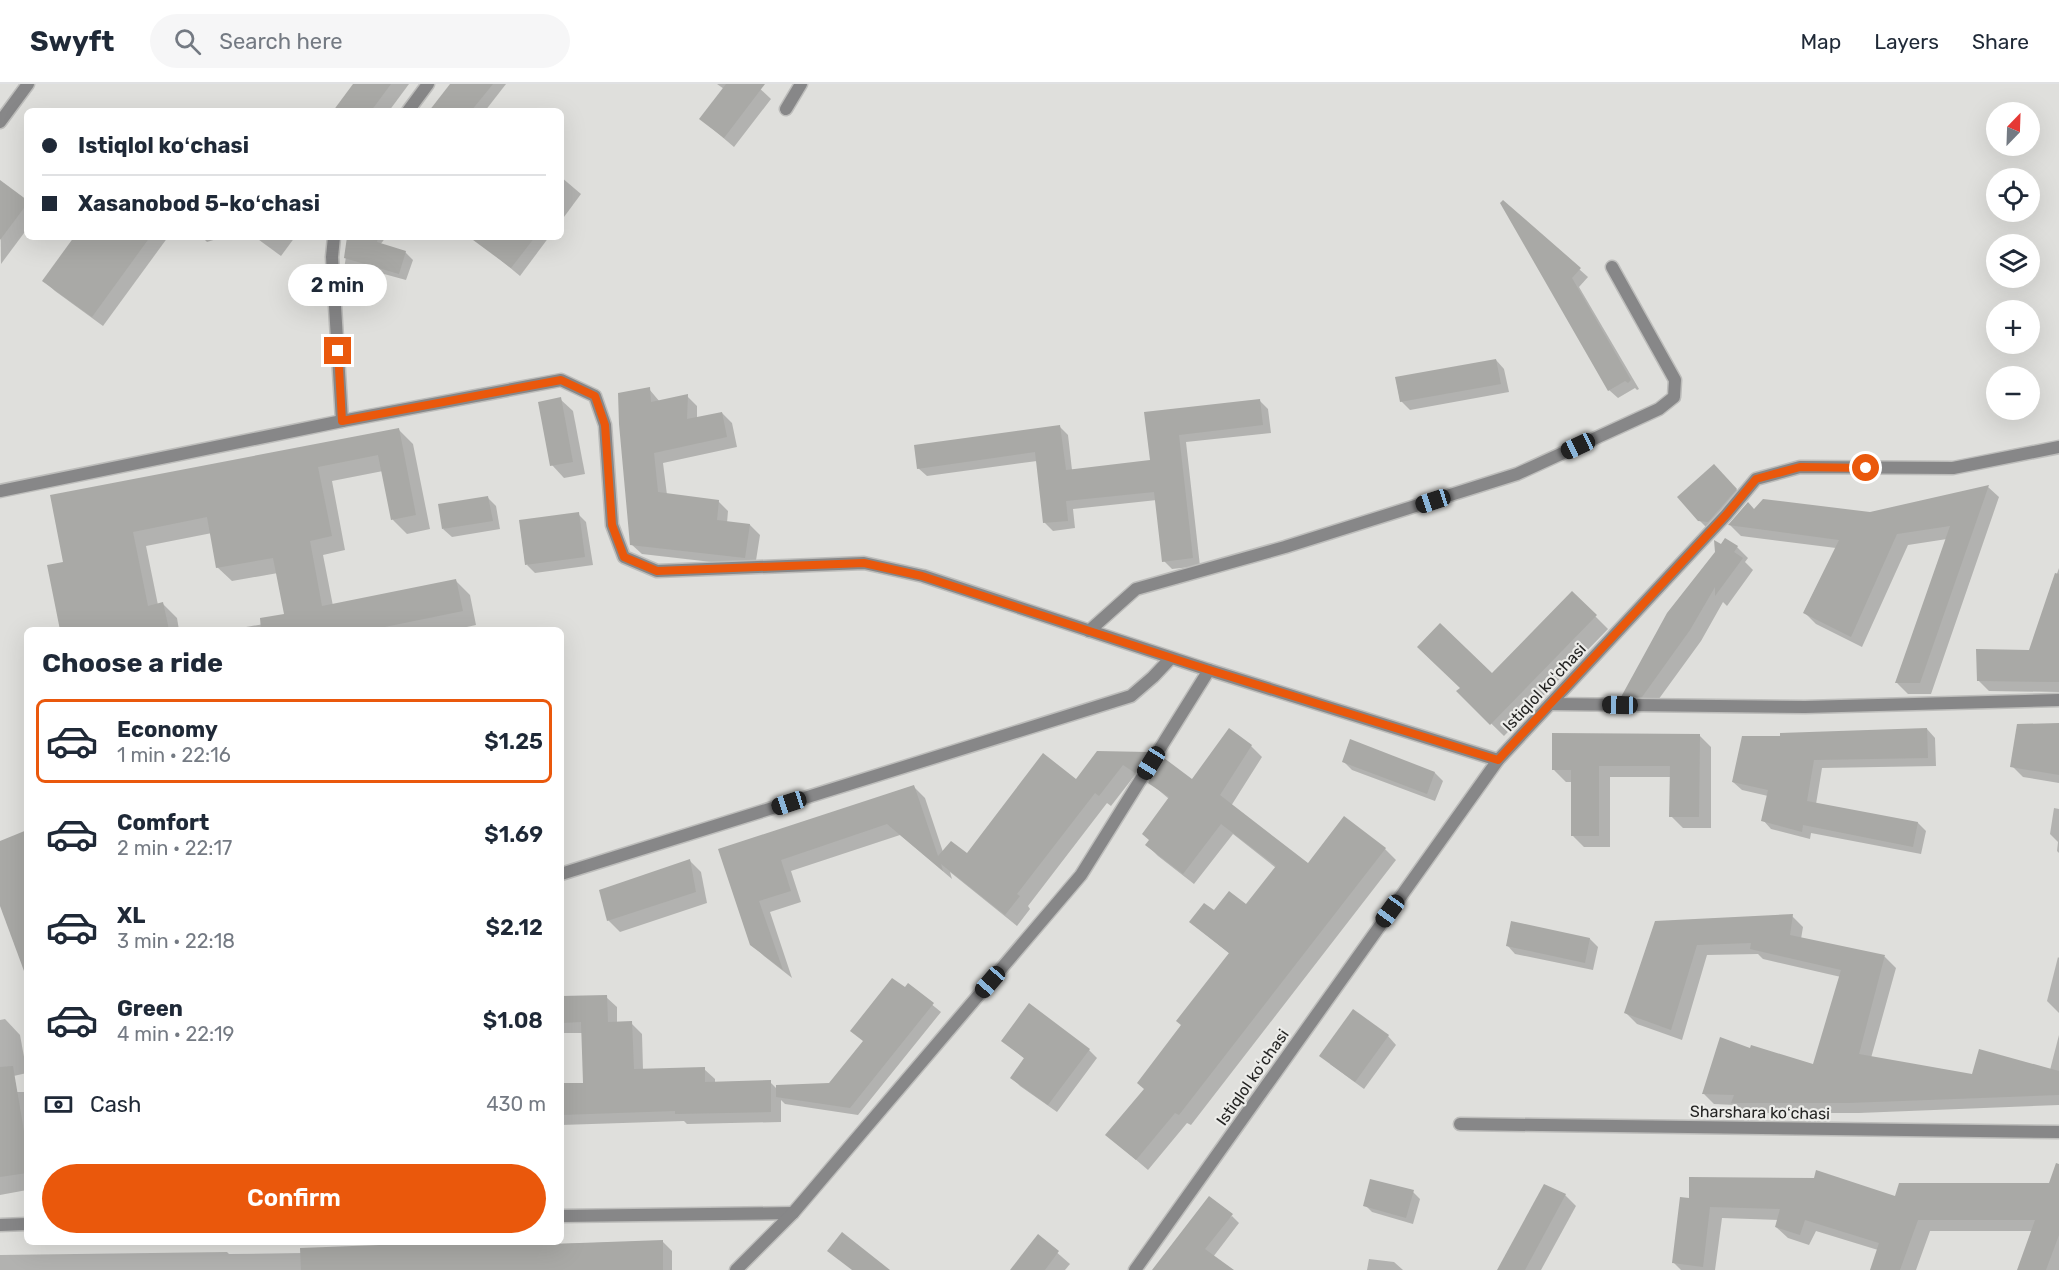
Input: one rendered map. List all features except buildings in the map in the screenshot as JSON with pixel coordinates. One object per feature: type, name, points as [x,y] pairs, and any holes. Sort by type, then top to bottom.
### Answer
[{"type":"street","points":[[0,122],[28,84]]},
{"type":"street","points":[[410,108],[428,84]]},
{"type":"street","points":[[786,109],[801,84]]},
{"type":"street","points":[[334,240],[332,257],[342,421]]},
{"type":"street","points":[[1089,631],[1136,589],[1285,547],[1517,474],[1659,409],[1674,397],[1675,380],[1612,267]]},
{"type":"street","points":[[0,491],[342,421],[561,380],[595,396],[599,407],[605,425],[612,525],[624,557],[657,571],[864,563],[922,576],[1171,658],[1498,760]]},
{"type":"street","name":"Istiqlol koʻchasi","points":[[1135,1270],[1498,760],[1756,479],[1800,467],[1953,468],[2059,447]]},
{"type":"street","points":[[564,873],[1131,696],[1171,658]]},
{"type":"street","points":[[736,1270],[793,1213],[1081,875],[1209,670]]},
{"type":"street","points":[[1551,704],[1805,707],[2059,700]]},
{"type":"street","name":"Sharshara koʻchasi","points":[[1460,1124],[2059,1132]]},
{"type":"street","points":[[564,1216],[793,1213]]},
{"type":"street","points":[[0,1224],[24,1224]]},
{"type":"route","points":[[338,351],[342,421],[561,380],[595,396],[605,425],[612,525],[624,557],[657,571],[811,567],[864,563],[922,576],[1190,664],[1498,760],[1726,515],[1756,479],[1800,467],[1866,468]]}]
